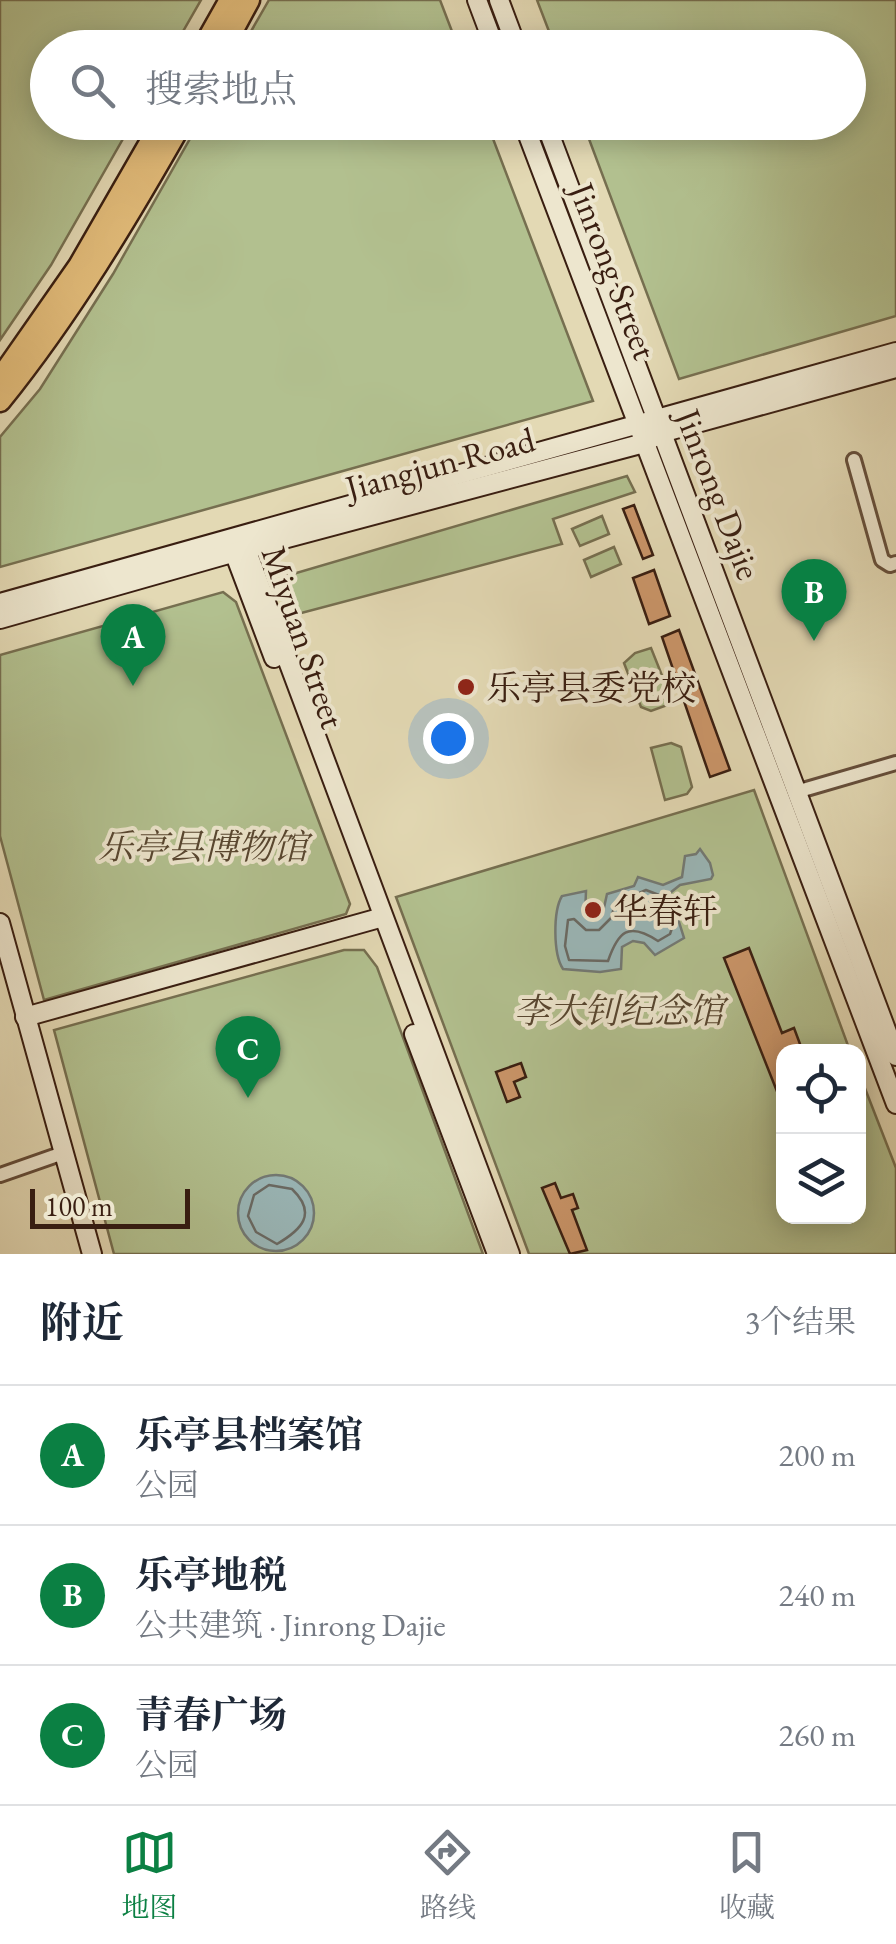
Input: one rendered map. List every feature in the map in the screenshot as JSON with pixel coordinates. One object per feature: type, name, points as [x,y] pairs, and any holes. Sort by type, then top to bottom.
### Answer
[{"type":"main road","points":[[214,30],[230,0]]},
{"type":"main road","points":[[233,30],[249,0]]},
{"type":"main road","points":[[477,0],[488,30]]},
{"type":"main road","points":[[499,0],[510,30]]},
{"type":"main road","points":[[0,379],[79,266],[152,140]]},
{"type":"main road","points":[[0,401],[79,292],[171,140]]},
{"type":"main road","name":"Jinrong Street","points":[[530,140],[650,430]]},
{"type":"main road","name":"Jinrong Dajie","points":[[551,140],[650,430],[896,1104]]},
{"type":"main road","name":"Jiangjun Road","points":[[650,430],[896,352]]},
{"type":"main road","name":"Jiangjun Road","points":[[0,618],[650,430],[896,368]]},
{"type":"main road","name":"Jinrong Dajie","points":[[650,430],[796,792],[896,1056]]},
{"type":"main road","name":"Jiangjun Road","points":[[0,603],[239,546]]},
{"type":"main road","name":"Miyuan Street","points":[[239,546],[378,918],[510,1254]]},
{"type":"main road","points":[[25,1017],[378,918]]},
{"type":"main road","name":"Miyuan Street","points":[[378,918],[461,1166],[497,1254]]},
{"type":"main road","points":[[0,922],[92,1254]]},
{"type":"street","points":[[854,460],[882,560],[890,565],[896,563]]},
{"type":"street","points":[[796,792],[896,763]]},
{"type":"street","points":[[0,1174],[63,1153]]},
{"type":"green space","points":[[0,0],[201,0],[184,30],[30,30],[30,140],[122,140],[51,265],[0,340]]},
{"type":"green space","points":[[269,0],[440,0],[451,30],[252,30]]},
{"type":"green space","points":[[537,0],[896,0],[896,316],[679,379],[589,140],[866,140],[866,30],[548,30]]},
{"type":"green space","points":[[189,140],[493,140],[593,401],[0,567],[0,437],[40,389],[113,274]]},
{"type":"green space","points":[[627,476],[635,492],[553,519],[562,544],[290,616],[281,591],[286,576]]},
{"type":"green space","points":[[602,516],[609,534],[580,546],[572,529]]},
{"type":"green space","points":[[614,547],[621,564],[591,577],[584,560]]},
{"type":"green space","name":"乐亭县博物馆","points":[[223,592],[236,602],[350,904],[346,914],[44,1000],[0,836],[0,655]]},
{"type":"green space","points":[[651,648],[673,703],[651,711],[641,707],[624,663],[635,653]]},
{"type":"green space","points":[[671,743],[681,747],[692,787],[687,794],[665,800],[651,748]]},
{"type":"green space","name":"李大钊纪念馆","points":[[754,790],[847,1044],[776,1044],[776,1224],[866,1224],[866,1091],[896,1168],[896,1254],[529,1254],[396,897]]},
{"type":"green space","points":[[344,950],[364,950],[377,967],[483,1254],[114,1254],[54,1030]]},
{"type":"water","points":[[700,849],[710,863],[711,879],[680,885],[670,893],[684,938],[655,955],[644,943],[633,941],[622,947],[621,969],[563,969],[555,932],[562,896],[586,891],[585,916],[595,920],[603,912],[607,894],[634,886],[638,877],[663,885],[682,877],[685,856]]},
{"type":"water","points":[[276,1175],[303,1186],[314,1213],[303,1240],[276,1251],[249,1240],[238,1213],[249,1186]]},
{"type":"building","points":[[634,505],[653,555],[643,559],[623,509]]},
{"type":"building","points":[[654,570],[670,616],[649,624],[633,578]]},
{"type":"building","points":[[679,630],[730,770],[710,777],[662,637]]},
{"type":"building","points":[[749,948],[782,1033],[794,1028],[800,1044],[776,1044],[776,1089],[724,958]]},
{"type":"building","points":[[521,1063],[526,1077],[514,1082],[520,1097],[507,1102],[496,1072]]},
{"type":"building","points":[[555,1183],[561,1198],[573,1194],[578,1208],[572,1210],[587,1250],[570,1254],[542,1188]]},
{"type":"place","name":"乐亭地税","points":[[814,641]]},
{"type":"place","name":"乐亭县档案馆","points":[[133,686]]},
{"type":"place","name":"乐亭县委党校","points":[[466,687]]},
{"type":"place","name":"华春轩","points":[[593,910]]},
{"type":"place","name":"青春广场","points":[[248,1098]]}]
